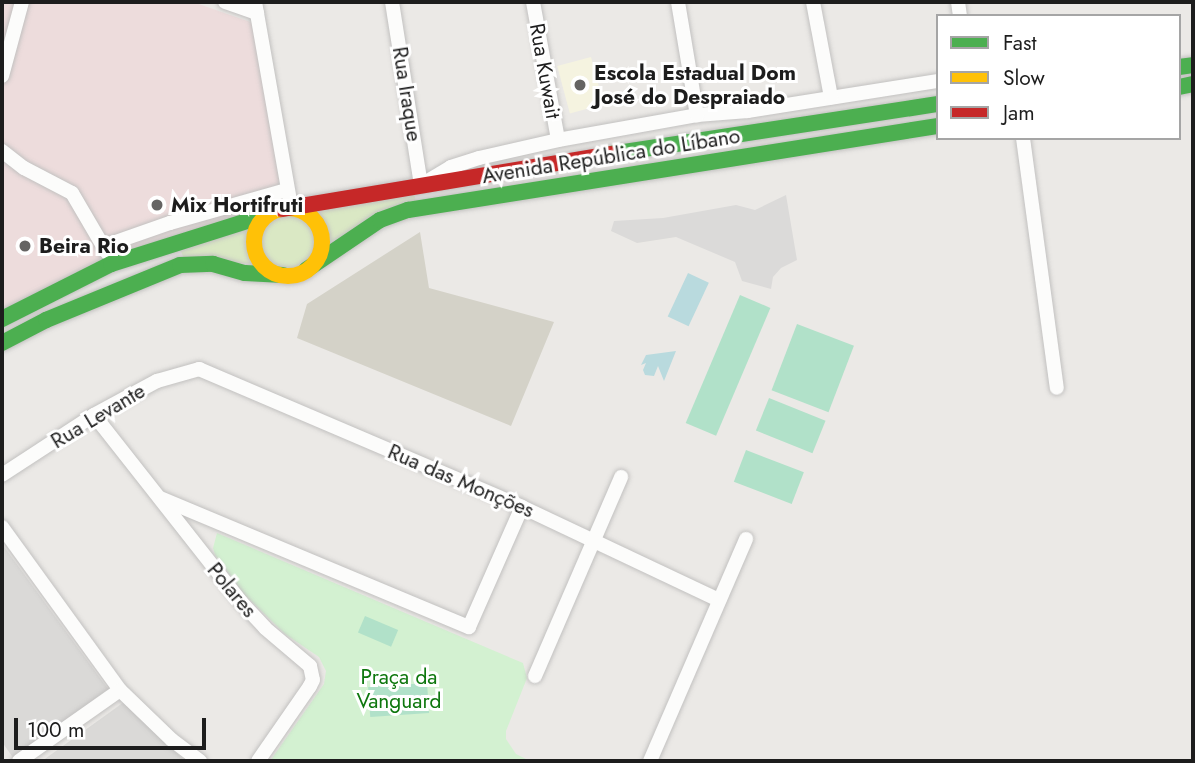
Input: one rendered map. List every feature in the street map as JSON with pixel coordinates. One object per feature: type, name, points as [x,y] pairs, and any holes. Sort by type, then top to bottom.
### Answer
[{"type":"main road","name":"Avenida República do Líbano","points":[[2,319],[111,264],[265,215],[287,202],[421,185],[752,131],[936,104]]},
{"type":"main road","name":"Avenida República do Líbano","points":[[2,343],[46,320],[180,265],[213,264],[245,273],[283,275],[306,270],[380,220],[408,210],[936,126]]},
{"type":"main road","points":[[287,202],[313,218],[320,228],[320,251],[306,270]]},
{"type":"main road","points":[[265,215],[255,231],[255,250],[265,267],[283,275]]},
{"type":"street","points":[[2,76],[22,2]]},
{"type":"street","points":[[104,246],[170,223],[287,202],[256,7],[225,2]]},
{"type":"street","name":"Rua Iraque","points":[[392,2],[421,185]]},
{"type":"street","name":"Rua Kuwait","points":[[533,2],[558,140]]},
{"type":"street","points":[[678,2],[697,115]]},
{"type":"street","points":[[813,2],[831,97]]},
{"type":"street","name":"Avenida República do Líbano","points":[[421,185],[451,167],[558,140],[697,115],[748,111],[936,81]]},
{"type":"street","points":[[748,111],[752,131]]},
{"type":"street","points":[[1023,140],[1057,388]]},
{"type":"street","points":[[2,151],[24,168],[72,193],[104,246],[111,264]]},
{"type":"street","name":"Rua Levante","points":[[2,475],[93,415],[157,381],[200,369]]},
{"type":"street","name":"Rua das Monções","points":[[200,369],[522,507],[719,600]]},
{"type":"street","name":"Polares","points":[[93,415],[241,602],[265,628],[310,666],[313,672],[310,686],[258,761]]},
{"type":"street","points":[[535,676],[621,477]]},
{"type":"street","points":[[160,498],[469,627],[522,507]]},
{"type":"street","points":[[2,527],[120,690],[172,740],[200,761]]},
{"type":"street","points":[[650,761],[746,539]]},
{"type":"street","points":[[19,761],[120,690]]},
{"type":"shaded area","points":[[2,2],[193,2],[253,23],[283,204],[2,312]]},
{"type":"shaded area","name":"Escola Estadual Dom José do Despraiado","points":[[591,57],[604,104],[570,113],[557,66]]},
{"type":"shaded area","points":[[786,195],[797,260],[781,268],[773,277],[771,289],[742,281],[735,262],[676,237],[637,243],[611,231],[614,221],[663,218],[736,205],[755,210]]},
{"type":"shaded area","points":[[420,232],[429,288],[554,322],[511,426],[297,338],[307,304]]},
{"type":"shaded area","points":[[2,544],[108,689],[14,759],[2,742]]},
{"type":"shaded area","points":[[124,702],[185,761],[42,761]]},
{"type":"green space","points":[[414,190],[416,204],[327,243],[322,222],[310,208]]},
{"type":"green space","points":[[288,213],[299,215],[308,221],[314,230],[314,252],[308,261],[299,267],[288,269],[277,267],[268,261],[262,252],[260,241],[262,230],[268,221],[277,215]]},
{"type":"green space","points":[[252,225],[248,241],[256,264],[184,259],[181,251]]},
{"type":"green space","points":[[740,295],[770,308],[716,436],[686,423]]},
{"type":"green space","points":[[797,324],[854,346],[829,412],[772,390]]},
{"type":"green space","points":[[769,398],[826,421],[812,453],[756,430]]},
{"type":"green space","points":[[746,450],[804,472],[792,504],[734,482]]},
{"type":"green space","name":"Praça da Vanguard","points":[[217,533],[523,663],[527,678],[506,731],[506,739],[516,754],[530,761],[270,761],[324,684],[326,671],[319,657],[285,634],[245,595],[215,555],[213,548]]},
{"type":"green space","points":[[365,616],[398,630],[391,647],[358,633]]},
{"type":"green space","points":[[427,683],[429,713],[370,717],[368,687]]},
{"type":"water","points":[[688,273],[709,283],[689,326],[668,317]]},
{"type":"water","points":[[676,351],[664,381],[658,366],[654,376],[645,375],[643,370],[646,363],[641,365],[646,355]]},
{"type":"traffic: fast","points":[[1181,67],[1193,65]]},
{"type":"traffic: fast","points":[[1181,87],[1193,84]]},
{"type":"traffic: fast","points":[[611,154],[936,104]]},
{"type":"traffic: fast","points":[[306,270],[380,220],[408,210],[936,126]]},
{"type":"traffic: fast","points":[[2,319],[111,264],[266,215]]},
{"type":"traffic: fast","points":[[2,343],[46,320],[180,265],[213,264],[245,273],[283,275]]},
{"type":"traffic: slow","points":[[288,208],[301,211],[312,218],[319,229],[322,242],[319,255],[312,266],[301,273],[288,276],[275,273],[264,266],[257,255],[254,242],[257,229],[264,218],[275,211],[288,208]]},
{"type":"traffic: jam","points":[[282,209],[611,154]]},
{"type":"place","name":"Escola Estadual Dom José do Despraiado","points":[[580,85]]},
{"type":"place","name":"Mix Hortifruti","points":[[157,205]]},
{"type":"place","name":"Beira Rio","points":[[25,246]]}]
